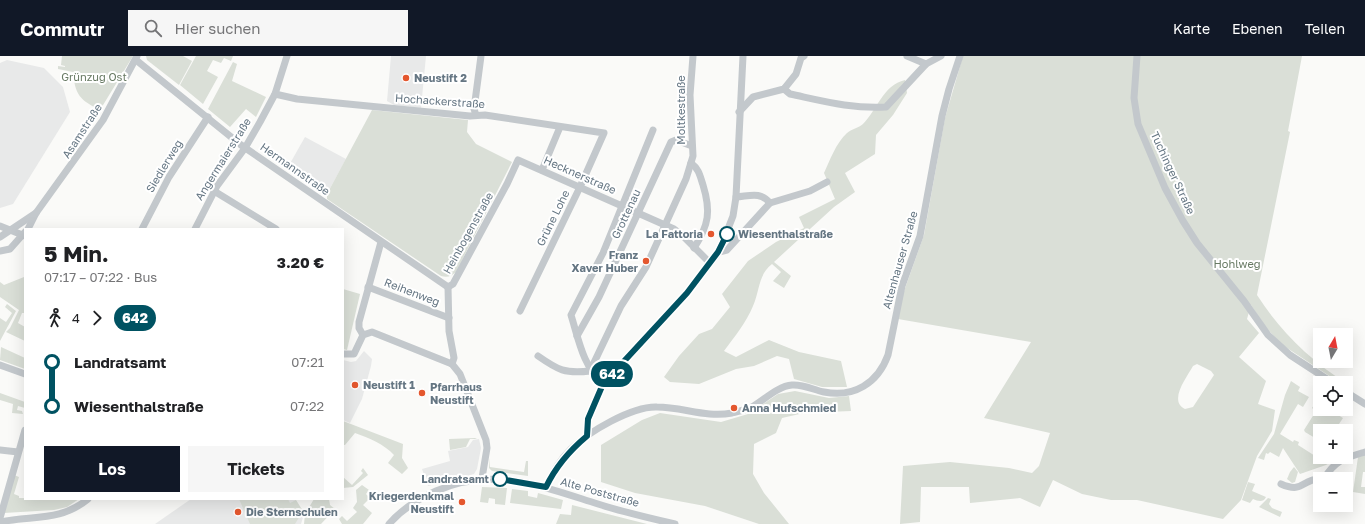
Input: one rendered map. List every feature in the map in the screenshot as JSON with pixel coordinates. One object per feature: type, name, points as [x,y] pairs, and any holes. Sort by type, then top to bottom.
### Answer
[{"type":"street","name":"Angermaierstraße","points":[[195,228],[214,192],[245,148],[275,94],[287,56]]},
{"type":"street","points":[[476,115],[474,109],[481,56]]},
{"type":"street","name":"Moltkestraße","points":[[666,225],[691,163],[692,146],[690,95],[693,56]]},
{"type":"street","points":[[546,487],[562,460],[571,449],[587,436],[588,419],[603,384],[664,320],[718,252],[733,216],[736,197],[739,112],[743,56]]},
{"type":"street","points":[[739,112],[753,97],[784,90],[796,74],[801,58],[804,56]]},
{"type":"street","points":[[907,56],[926,64]]},
{"type":"street","points":[[784,90],[790,94],[836,104],[863,108],[886,107],[926,64],[941,56]]},
{"type":"street","name":"Altenhauser Straße","points":[[587,436],[624,415],[641,408],[668,408],[701,414],[721,415],[750,408],[788,385],[795,384],[823,392],[842,394],[859,390],[872,381],[884,365],[888,354],[902,286],[920,236],[942,116],[960,56]]},
{"type":"street","name":"Tuchinger Straße","points":[[1137,56],[1134,98],[1138,124],[1165,188],[1183,221],[1197,243],[1248,306],[1268,335],[1290,355],[1322,376]]},
{"type":"street","name":"Hermannstraße","points":[[137,58],[245,148],[380,242],[448,287]]},
{"type":"street","name":"Asamstraße","points":[[28,228],[36,213],[103,120],[137,58]]},
{"type":"street","name":"Hochackerstraße","points":[[275,94],[297,99],[334,103],[470,116],[476,115],[604,133]]},
{"type":"street","name":"Siedlerweg","points":[[143,228],[169,177],[208,117]]},
{"type":"street","points":[[542,170],[560,127]]},
{"type":"street","name":"Grottenau","points":[[603,384],[590,371],[589,366],[581,353],[571,316],[603,253],[653,130]]},
{"type":"street","name":"Grüne Lohe","points":[[520,311],[580,187],[604,133]]},
{"type":"street","name":"Grottenau","points":[[577,336],[599,297],[671,142],[676,140],[692,146]]},
{"type":"street","name":"Hecknerstraße","points":[[518,160],[680,232],[710,263]]},
{"type":"street","name":"Heinbogenstraße","points":[[452,364],[454,358],[449,318],[448,287],[452,284],[504,190],[518,160]]},
{"type":"street","points":[[691,163],[697,168],[709,207],[708,220],[702,236],[694,248]]},
{"type":"street","points":[[718,252],[727,250],[770,203],[810,191],[827,182]]},
{"type":"street","points":[[214,192],[274,228]]},
{"type":"street","points":[[736,197],[760,195],[764,196],[770,203]]},
{"type":"street","name":"Asamstraße","points":[[0,237],[36,213]]},
{"type":"street","points":[[538,356],[565,372],[590,371],[621,306],[646,266],[666,225]]},
{"type":"street","points":[[0,226],[24,233]]},
{"type":"street","name":"Asamstraße","points":[[0,251],[10,249],[24,234]]},
{"type":"street","points":[[363,336],[359,328],[359,322],[380,242]]},
{"type":"street","name":"Reihenweg","points":[[368,287],[449,318]]},
{"type":"street","points":[[344,354],[354,354],[363,336],[368,332],[377,334],[452,364],[459,372],[486,440],[487,448],[482,478]]},
{"type":"street","points":[[0,365],[24,374]]},
{"type":"street","points":[[1353,396],[1365,404]]},
{"type":"street","points":[[0,518],[24,433]]},
{"type":"street","points":[[0,450],[18,452]]},
{"type":"street","points":[[1328,472],[1331,467],[1340,460],[1365,452]]},
{"type":"street","name":"Alte Poststraße","points":[[389,524],[406,508],[422,498],[459,482],[482,478],[512,480],[546,487],[609,507],[675,524]]},
{"type":"street","points":[[1281,484],[1294,488],[1300,487],[1313,480]]},
{"type":"street","points":[[0,522],[17,518],[57,515],[72,511],[87,500]]},
{"type":"shaded area","name":"Neustift 2","points":[[391,56],[426,56],[421,108],[394,105],[387,101]]},
{"type":"shaded area","points":[[7,60],[44,68],[63,87],[70,112],[13,204],[0,208],[0,63]]},
{"type":"shaded area","points":[[305,137],[346,159],[327,194],[288,167]]},
{"type":"shaded area","name":"Neustift 1","points":[[364,351],[372,359],[362,399],[350,423],[344,420],[344,360],[351,362],[356,361]]},
{"type":"shaded area","points":[[479,439],[481,448],[477,469],[474,474],[428,486],[422,469],[450,461],[448,451],[468,447],[473,440]]},
{"type":"shaded area","name":"Die Sternschulen","points":[[190,500],[296,500],[304,514],[301,524],[155,524]]},
{"type":"green space","name":"Grünzug Ost","points":[[62,56],[133,56],[100,110],[83,100],[80,96],[75,86],[73,72],[58,69],[58,66],[65,67],[61,65]]},
{"type":"green space","points":[[146,56],[183,56],[192,61],[179,85],[147,60]]},
{"type":"green space","points":[[196,56],[233,56],[231,61],[224,58],[221,63],[213,60],[207,71],[218,77],[203,104],[180,85]]},
{"type":"green space","name":"Hohlweg","points":[[963,56],[1302,56],[1288,131],[1290,132],[1257,295],[1286,333],[1313,359],[1313,365],[1281,344],[1265,326],[1251,305],[1247,319],[1259,333],[1239,357],[1266,381],[1258,404],[1275,410],[1272,431],[1257,456],[1241,500],[1223,519],[1137,500],[1111,500],[1082,494],[1053,480],[1040,507],[1020,498],[970,503],[969,487],[921,487],[920,522],[900,524],[903,466],[950,462],[1009,468],[1032,473],[1039,466],[1050,433],[984,418],[1031,342],[898,319],[903,294],[924,235],[945,118]],"holes":[[[1197,364],[1211,371],[1214,375],[1193,407],[1185,409],[1180,405],[1178,395],[1183,382],[1193,366]]]},
{"type":"green space","points":[[233,62],[237,64],[232,81],[266,97],[256,117],[246,109],[230,127],[208,109]]},
{"type":"green space","points":[[905,80],[907,93],[893,115],[876,135],[875,154],[845,173],[855,192],[834,207],[774,262],[791,276],[784,288],[773,281],[781,272],[772,264],[767,268],[747,318],[724,351],[736,357],[769,340],[799,352],[841,361],[847,387],[822,387],[794,379],[789,359],[777,356],[754,366],[736,369],[699,384],[670,382],[664,377],[679,356],[699,334],[712,329],[730,307],[722,294],[748,261],[776,242],[804,228],[799,217],[835,199],[824,173],[836,147],[847,133],[863,124],[891,87]]},
{"type":"green space","points":[[372,110],[468,120],[467,132],[476,144],[512,162],[456,272],[451,276],[441,276],[327,199],[327,194]]},
{"type":"green space","points":[[24,277],[24,313],[22,313],[18,323],[24,326],[24,341],[6,332],[10,328],[19,310],[0,297],[0,282],[4,285]]},
{"type":"green space","points":[[344,289],[360,294],[347,350],[344,349]]},
{"type":"green space","points":[[7,304],[16,311],[0,341],[0,318],[6,322],[12,313],[5,307]]},
{"type":"green space","points":[[1,347],[24,358],[24,369],[0,360]]},
{"type":"green space","points":[[1317,368],[1324,368],[1336,376],[1329,376]]},
{"type":"green space","points":[[1291,381],[1300,387],[1298,391],[1309,397],[1303,407],[1298,404],[1280,434],[1293,442],[1294,440],[1299,442],[1298,445],[1313,455],[1313,464],[1328,464],[1326,465],[1300,474],[1283,448],[1279,457],[1270,452],[1268,454],[1266,453],[1264,460],[1258,458],[1274,434],[1285,395]]},
{"type":"green space","points":[[795,391],[829,398],[849,396],[851,411],[804,413],[782,418],[776,433],[754,444],[753,474],[764,493],[789,524],[759,524],[705,506],[635,493],[601,482],[601,445],[642,420],[660,413],[721,422],[748,414],[778,394]]},
{"type":"green space","points":[[0,393],[24,402],[24,408],[18,406],[17,410],[22,411],[23,414],[12,413],[13,404],[0,400]]},
{"type":"green space","points":[[1313,416],[1340,416],[1343,418],[1339,424],[1313,424],[1313,437],[1304,430]]},
{"type":"green space","points":[[344,421],[403,444],[402,458],[408,468],[402,474],[388,463],[394,455],[386,448],[366,437],[355,433],[345,445]]},
{"type":"green space","points":[[475,438],[477,439],[470,439],[466,447],[450,450],[449,439]]},
{"type":"green space","points":[[1365,455],[1365,472],[1363,472],[1361,487],[1365,487],[1365,494],[1353,492],[1358,457]]},
{"type":"green space","points":[[490,458],[490,467],[524,472],[526,461],[528,461],[528,476],[492,471],[489,468]]},
{"type":"green space","points":[[1294,467],[1298,472],[1295,482],[1292,483],[1287,479]]},
{"type":"green space","points":[[363,468],[368,475],[353,487],[344,488],[344,478],[352,485],[363,473],[361,471]]},
{"type":"green space","points":[[14,475],[19,477],[14,494],[19,496],[19,498],[24,498],[24,500],[78,500],[67,507],[54,510],[4,513]]},
{"type":"green space","points":[[1248,482],[1255,484],[1252,491],[1266,497],[1265,499],[1260,501],[1253,499],[1250,503],[1242,500]]},
{"type":"green space","points":[[362,485],[369,490],[366,494],[370,498],[363,505],[372,513],[363,524],[342,524],[339,519],[342,516],[347,521],[357,512],[353,508],[357,502],[356,490]]},
{"type":"green space","points":[[482,487],[507,488],[505,505],[495,504],[495,499],[489,498],[488,503],[480,502]]},
{"type":"green space","points":[[512,489],[528,491],[528,496],[537,498],[538,493],[563,500],[561,509],[510,503]]},
{"type":"green space","points":[[1268,498],[1271,499],[1269,504],[1272,508],[1282,512],[1280,517],[1259,507]]},
{"type":"green space","points":[[239,500],[288,500],[290,503],[296,500],[303,511],[295,524],[250,524]]},
{"type":"green space","points":[[313,500],[329,500],[330,505],[335,509],[321,524],[304,524],[305,514]]},
{"type":"green space","points":[[572,505],[647,524],[556,524],[560,514],[571,515]]},
{"type":"bus line","name":"642","points":[[500,479],[546,487],[558,464],[571,449],[587,436],[586,426],[588,419],[603,384],[664,320],[704,273],[718,252],[727,234]]},
{"type":"place","name":"Neustift 2","points":[[406,78]]},
{"type":"place","name":"La Fattoria","points":[[711,234]]},
{"type":"place","name":"Wiesenthalstraße","points":[[727,234]]},
{"type":"place","name":"Franz Xaver Huber","points":[[646,261]]},
{"type":"place","name":"Neustift 1","points":[[355,385]]},
{"type":"place","name":"Pfarrhaus Neustift","points":[[422,393]]},
{"type":"place","name":"Anna Hufschmied","points":[[734,408]]},
{"type":"place","name":"Landratsamt","points":[[500,479]]},
{"type":"place","name":"Kriegerdenkmal Neustift","points":[[462,502]]},
{"type":"place","name":"Die Sternschulen","points":[[238,512]]}]
